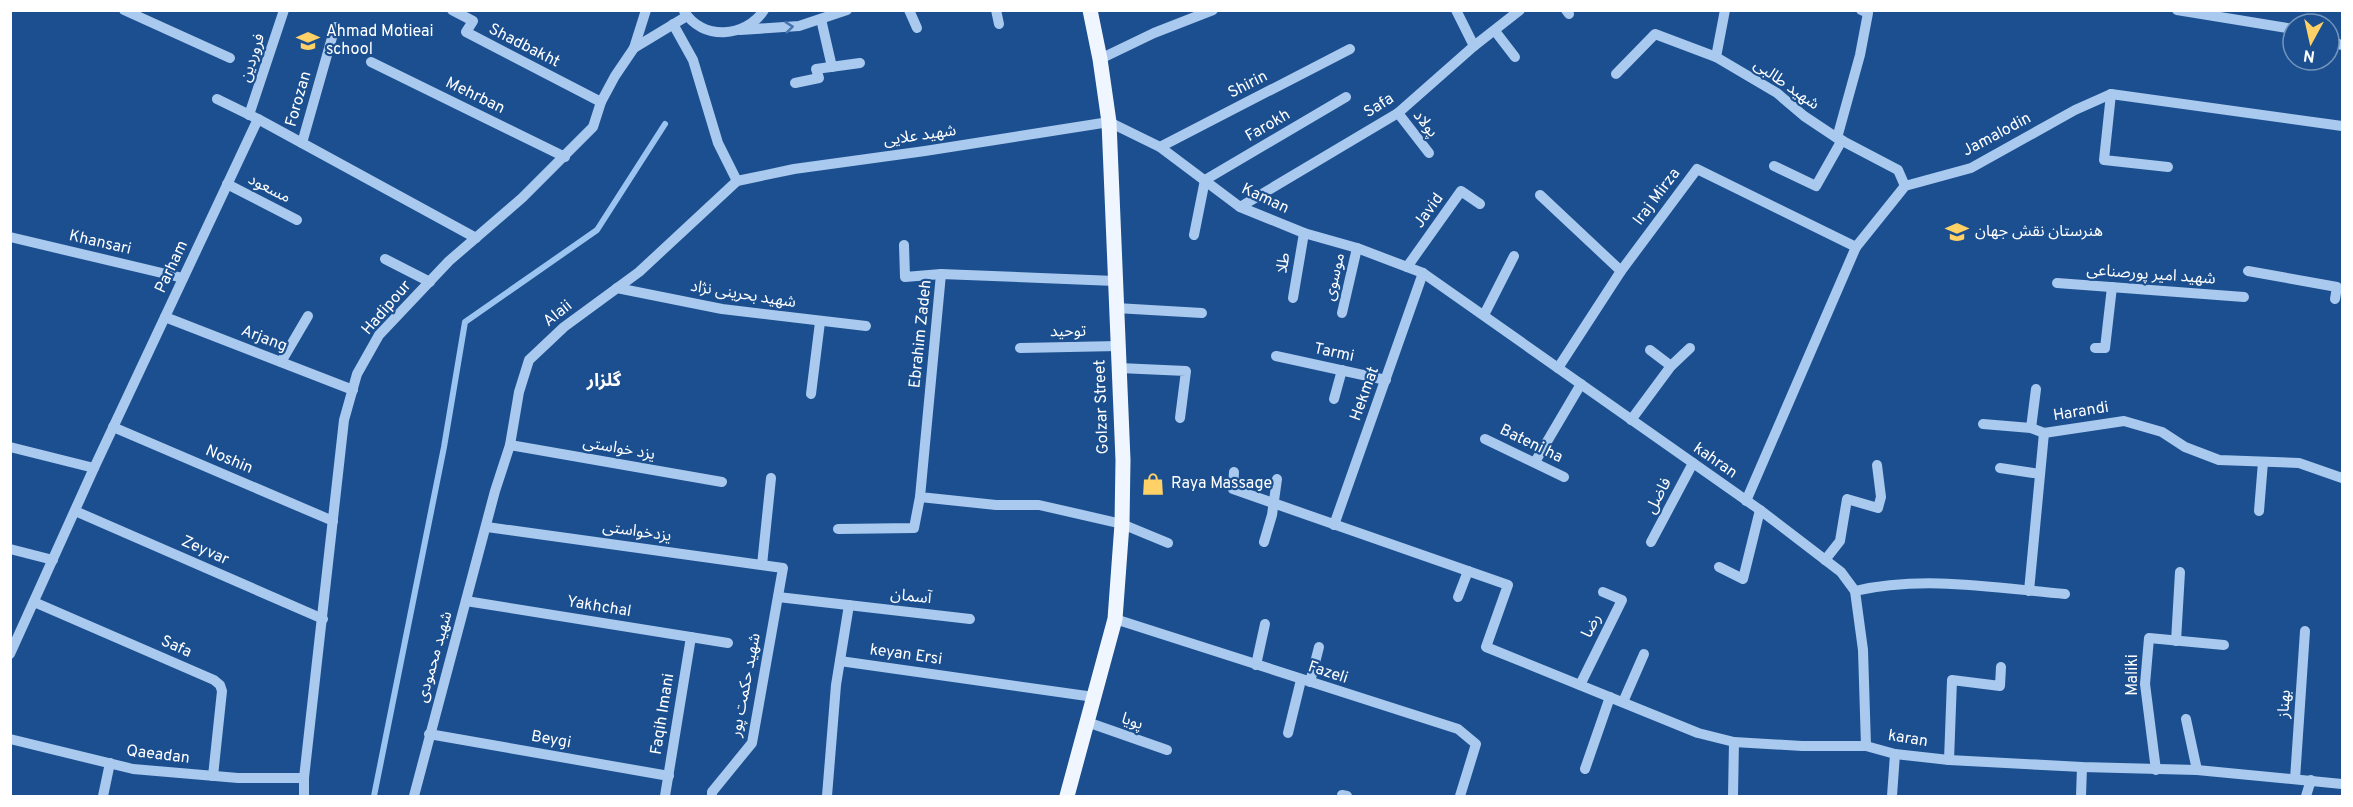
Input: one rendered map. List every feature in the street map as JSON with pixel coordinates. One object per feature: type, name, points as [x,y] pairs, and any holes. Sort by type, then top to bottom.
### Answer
[{"type":"main road","name":"Golzar Street","points":[[1067,796],[1115,619],[1122,524],[1123,460],[1109,122],[1090,10]]},
{"type":"street","points":[[124,10],[230,58]]},
{"type":"street","name":"فروردین","points":[[254,117],[284,10]]},
{"type":"street","name":"Shadbakht","points":[[452,10],[473,21],[466,32],[601,102]]},
{"type":"street","points":[[634,48],[646,10]]},
{"type":"street","points":[[740,30],[753,23],[764,10]]},
{"type":"street","points":[[909,10],[917,28]]},
{"type":"street","points":[[996,10],[999,24]]},
{"type":"street","points":[[1100,59],[1154,33],[1213,10]]},
{"type":"street","points":[[1456,10],[1474,46]]},
{"type":"street","name":"Safa","points":[[1240,207],[1398,113],[1474,46],[1520,10]]},
{"type":"street","points":[[1716,57],[1725,10]]},
{"type":"street","points":[[1774,166],[1816,186],[1839,139],[1868,13],[1861,10]]},
{"type":"street","points":[[2177,10],[2281,27]]},
{"type":"street","points":[[685,13],[698,26],[726,33],[799,26],[819,15],[842,12]]},
{"type":"street","name":"Hadipour","points":[[304,796],[304,778],[344,420],[357,374],[379,335],[449,261],[522,198],[593,127],[601,102],[634,48],[673,24],[685,13]]},
{"type":"street","points":[[819,15],[832,67]]},
{"type":"street","points":[[673,24],[693,60],[718,143],[737,181]]},
{"type":"street","name":"Forozan","points":[[303,143],[335,27]]},
{"type":"street","points":[[1495,31],[1515,57]]},
{"type":"street","name":"شهید طالبی","points":[[1616,74],[1655,34],[1716,57],[1777,93],[1804,116],[1839,139],[1898,170],[1905,186]]},
{"type":"street","name":"Shirin","points":[[1160,147],[1350,49]]},
{"type":"street","name":"Mehrban","points":[[371,62],[565,157]]},
{"type":"street","points":[[795,83],[819,78],[816,69],[860,63]]},
{"type":"street","points":[[2168,167],[2104,160],[2110,94],[2343,126]]},
{"type":"street","name":"Jamalodin","points":[[1905,186],[1971,168],[2075,110],[2110,94]]},
{"type":"street","name":"Farokh","points":[[1205,180],[1346,97]]},
{"type":"street","points":[[217,99],[303,143],[476,238]]},
{"type":"street","name":"پولاد","points":[[1398,113],[1429,153]]},
{"type":"street","name":"Parham","points":[[10,654],[227,184],[254,117]]},
{"type":"street","name":"شهید علایی","points":[[737,181],[794,169],[1109,122]]},
{"type":"street","name":"Kaman","points":[[1109,122],[1160,147],[1240,207],[1304,233],[1357,248],[1423,273]]},
{"type":"street","name":"Iraj Mirza","points":[[1558,368],[1621,271],[1697,169],[1856,248]]},
{"type":"street","points":[[1194,235],[1205,180]]},
{"type":"street","name":"Alaii","points":[[488,526],[495,491],[510,445],[519,392],[529,360],[564,327],[639,272],[737,181]]},
{"type":"street","name":"مسعود","points":[[227,184],[297,220]]},
{"type":"street","points":[[1746,501],[1856,248],[1905,186]]},
{"type":"street","name":"Javid","points":[[1407,267],[1461,191],[1480,204]]},
{"type":"street","points":[[1540,195],[1621,271]]},
{"type":"street","name":"طلا","points":[[1293,298],[1304,233]]},
{"type":"street","name":"Khansari","points":[[10,237],[183,278]]},
{"type":"street","points":[[904,245],[905,277],[941,274]]},
{"type":"street","name":"موسوی","points":[[1342,313],[1357,248]]},
{"type":"street","points":[[1484,315],[1514,256]]},
{"type":"street","points":[[385,259],[430,282]]},
{"type":"street","points":[[2248,271],[2337,287],[2335,299]]},
{"type":"street","name":"kahran","points":[[1423,273],[1760,510],[1841,572],[1856,591]]},
{"type":"street","name":"Hekmat","points":[[1334,525],[1423,273]]},
{"type":"street","name":"Ebrahim Zadeh","points":[[838,529],[914,528],[920,497],[941,274],[1115,281]]},
{"type":"street","name":"شهید امیر پورصناعی","points":[[2057,283],[2244,297]]},
{"type":"street","points":[[2095,348],[2105,348],[2112,287]]},
{"type":"street","name":"شهید بحرینی نژاد","points":[[617,288],[722,309],[866,326]]},
{"type":"street","points":[[1116,308],[1202,313]]},
{"type":"street","name":"Arjang","points":[[165,316],[353,390]]},
{"type":"street","points":[[281,362],[308,316]]},
{"type":"street","points":[[811,393],[820,322]]},
{"type":"street","name":"توحید","points":[[1020,348],[1118,346]]},
{"type":"street","points":[[1631,420],[1671,366],[1690,348]]},
{"type":"street","points":[[1650,350],[1671,366]]},
{"type":"street","name":"Tarmi","points":[[1276,356],[1386,380]]},
{"type":"street","points":[[1119,368],[1186,371],[1180,418]]},
{"type":"street","points":[[1334,399],[1342,370]]},
{"type":"street","points":[[1535,462],[1581,384]]},
{"type":"street","points":[[2031,428],[2036,389]]},
{"type":"street","name":"Harandi","points":[[2029,591],[2044,433],[2124,421],[2162,432],[2185,447],[2219,460],[2299,463],[2343,478]]},
{"type":"street","points":[[1983,424],[2031,428],[2044,433]]},
{"type":"street","name":"Noshin","points":[[113,427],[333,521]]},
{"type":"street","name":"Bateni ha","points":[[1485,439],[1564,477]]},
{"type":"street","name":"یزد خواستی","points":[[510,445],[722,482]]},
{"type":"street","points":[[10,447],[94,468]]},
{"type":"street","points":[[2259,511],[2263,462]]},
{"type":"street","name":"فاضل","points":[[1651,542],[1693,463]]},
{"type":"street","points":[[1825,560],[1840,541],[1847,499],[1878,508],[1881,497],[1877,465]]},
{"type":"street","points":[[2000,468],[2040,474]]},
{"type":"street","points":[[1234,472],[1233,489],[1468,571],[1458,597]]},
{"type":"street","points":[[762,565],[771,478]]},
{"type":"street","points":[[1264,542],[1272,515],[1277,479]]},
{"type":"street","points":[[920,497],[996,505],[1039,505],[1122,524],[1168,543]]},
{"type":"street","points":[[1719,567],[1743,579],[1760,510]]},
{"type":"street","name":"Zeyvar","points":[[75,511],[323,620]]},
{"type":"street","name":"یزدخواستی","points":[[488,526],[783,568]]},
{"type":"street","name":"شهید محمودی","points":[[414,796],[429,734],[488,526]]},
{"type":"street","points":[[10,549],[53,560]]},
{"type":"street","name":"شهید حکمت پور","points":[[712,796],[712,792],[752,743],[783,568]]},
{"type":"street","name":"karan","points":[[1468,571],[1508,585],[1486,647],[1698,733],[1734,741],[1802,746],[1866,746],[1894,754],[1949,760],[2197,770],[2343,784]]},
{"type":"street","points":[[2180,572],[2176,641],[2224,645]]},
{"type":"street","points":[[1866,746],[1863,650],[1856,591],[1878,586],[1928,583],[2065,594]]},
{"type":"street","name":"رضا","points":[[1580,685],[1622,600],[1603,592]]},
{"type":"street","points":[[778,597],[849,605],[836,685],[827,796]]},
{"type":"street","name":"Yakhchal","points":[[466,601],[728,642]]},
{"type":"street","name":"Safa","points":[[34,602],[214,680],[220,685],[222,691],[213,776]]},
{"type":"street","name":"آسمان","points":[[849,605],[970,619]]},
{"type":"street","name":"Fazeli","points":[[1115,619],[1458,729],[1476,744],[1460,796]]},
{"type":"street","points":[[1256,665],[1265,624]]},
{"type":"street","name":"بهناز","points":[[2295,779],[2304,631]]},
{"type":"street","name":"Faqih Imani","points":[[665,796],[691,637]]},
{"type":"street","name":"Maliki","points":[[2156,770],[2145,684],[2149,638],[2176,641]]},
{"type":"street","points":[[1288,733],[1319,647]]},
{"type":"street","points":[[1623,702],[1644,654]]},
{"type":"street","name":"keyan Ersi","points":[[840,661],[1094,697]]},
{"type":"street","points":[[1949,760],[1952,680],[2000,687],[2001,667]]},
{"type":"street","points":[[1585,770],[1610,697]]},
{"type":"street","points":[[2186,719],[2197,770]]},
{"type":"street","name":"پویا","points":[[1087,722],[1167,750]]},
{"type":"street","name":"Beygi","points":[[429,734],[669,776]]},
{"type":"street","name":"Qaeadan","points":[[10,739],[133,769],[238,778],[304,778]]},
{"type":"street","points":[[1733,796],[1734,741]]},
{"type":"street","points":[[1892,796],[1894,754]]},
{"type":"street","points":[[104,796],[110,763]]},
{"type":"street","points":[[2081,796],[2082,767]]},
{"type":"street","points":[[2306,796],[2311,780]]},
{"type":"waterway","points":[[374,796],[444,447],[465,322],[597,230],[665,124]]},
{"type":"place","name":"Ahmad Motieai school","points":[[308,41]]},
{"type":"place","name":"هنرستان نقش جهان","points":[[1957,232]]},
{"type":"place","name":"Raya Massage","points":[[1153,484]]},
{"type":"district","name":"گلزار","points":[[604,381]]}]
